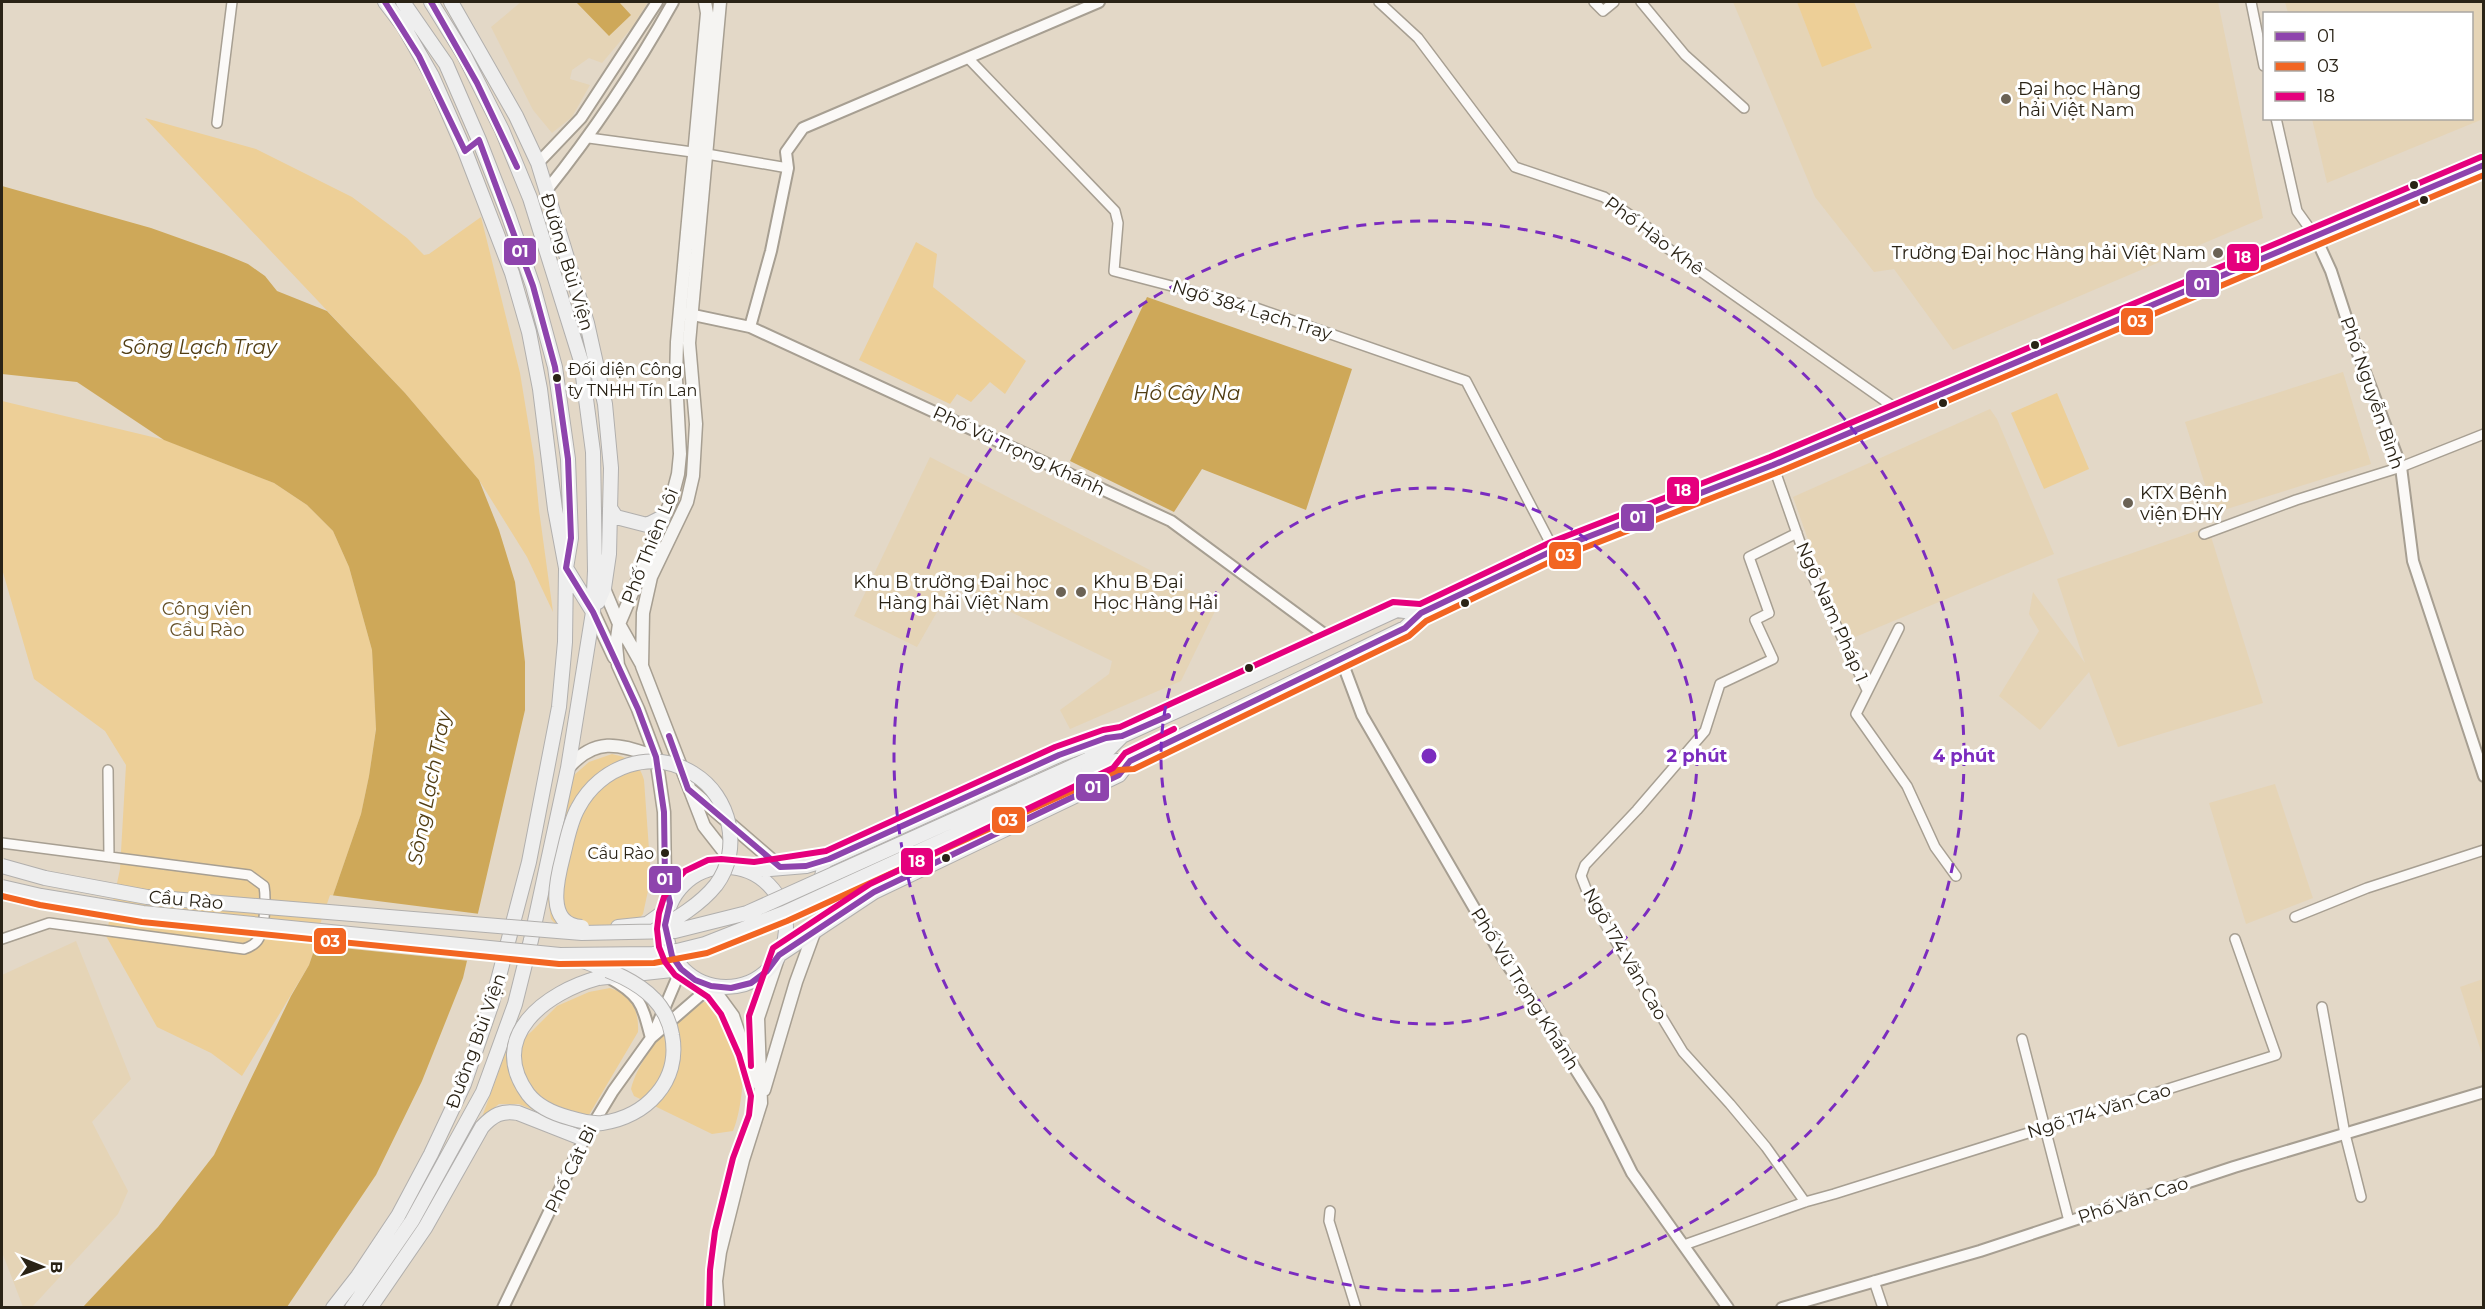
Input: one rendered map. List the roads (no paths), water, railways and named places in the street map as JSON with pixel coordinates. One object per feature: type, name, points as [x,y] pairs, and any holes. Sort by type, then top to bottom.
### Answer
[{"type":"main road","name":"Đường Bùi Viện","points":[[385,2],[404,27],[432,76],[465,151],[512,273],[529,332],[540,389],[555,509],[566,568]]},
{"type":"main road","name":"Đường Bùi Viện","points":[[333,1308],[358,1276],[398,1216],[464,1084],[492,1003],[530,862],[559,707],[565,642],[566,568],[570,538],[568,459],[555,367],[526,266],[479,140],[446,64],[403,2]]},
{"type":"main road","name":"Đường Bùi Viện","points":[[351,1308],[412,1221],[483,1092],[515,1004],[568,768],[594,612],[593,452],[581,361],[530,198],[502,129],[464,55],[431,2]]},
{"type":"main road","name":"Đường Bùi Viện","points":[[451,2],[516,116],[538,163],[587,323],[605,404],[611,468],[609,554],[604,588],[594,612]]},
{"type":"main road","name":"Phố Thiên Lôi","points":[[669,906],[664,812],[656,757],[638,709],[618,666],[616,645],[619,624],[671,501],[680,454],[676,379],[686,314],[701,153],[710,10],[720,2]]},
{"type":"main road","points":[[465,151],[479,140]]},
{"type":"main road","points":[[669,906],[665,925],[667,941],[672,956],[681,969],[695,980],[711,986],[731,988],[751,983],[767,972],[779,956],[874,892],[1119,775],[1130,761],[1405,628],[1421,613],[1554,550],[1773,465],[1898,410],[2206,284],[2484,165]]},
{"type":"main road","name":"Phố Thiên Lôi","points":[[686,314],[696,424],[693,476],[687,502],[651,577],[644,613],[642,666],[704,826],[742,870]]},
{"type":"main road","points":[[610,508],[616,517],[647,525],[663,517]]},
{"type":"main road","points":[[566,568],[594,612],[618,666]]},
{"type":"main road","points":[[595,571],[619,624],[642,666]]},
{"type":"main road","points":[[652,932],[699,902],[716,884],[728,861],[730,835],[725,810],[713,789],[704,780],[683,767],[650,761],[627,765],[607,774],[589,790],[576,810],[557,879],[556,902],[563,920],[570,925],[587,927],[647,924],[669,906],[685,883],[705,870],[721,867],[742,870],[806,866],[828,859],[1059,754],[1106,738],[1122,736],[1397,610],[1421,613]]},
{"type":"main road","name":"Cầu Rào","points":[[2,887],[94,906],[142,913],[571,956],[652,954],[677,951],[722,938],[805,904],[1078,771],[1108,750],[1122,736]]},
{"type":"main road","points":[[568,768],[578,758],[601,747],[629,747],[656,757]]},
{"type":"main road","name":"Cầu Rào","points":[[2,866],[45,878],[147,897],[582,933],[675,931],[747,913],[1078,771],[1116,761],[1130,761]]},
{"type":"main road","points":[[688,789],[780,867]]},
{"type":"main road","points":[[828,859],[822,872],[823,890],[831,901],[847,910]]},
{"type":"main road","points":[[742,870],[771,887],[781,903],[785,920],[785,938],[758,1018],[761,1103]]},
{"type":"main road","points":[[718,1308],[716,1281],[720,1252],[743,1160],[793,992],[815,930]]},
{"type":"main road","points":[[571,956],[627,979],[655,1000],[663,1012],[674,1044],[671,1068],[655,1097],[630,1114],[600,1123],[559,1116],[529,1095],[520,1080],[514,1058],[519,1037],[535,1010],[570,988],[603,978],[681,969]]},
{"type":"main road","points":[[711,986],[725,1002],[739,1028],[761,1103]]},
{"type":"main road","name":"Đường Bùi Viện","points":[[370,1308],[424,1228],[482,1127],[498,1114],[507,1111],[518,1113],[584,1139]]},
{"type":"main road","points":[[412,1221],[424,1228]]},
{"type":"street","points":[[217,123],[232,2]]},
{"type":"street","points":[[538,163],[581,118],[657,2]]},
{"type":"street","points":[[546,191],[589,138],[645,53],[673,2]]},
{"type":"street","points":[[750,327],[771,251],[788,168],[786,152],[803,128],[1099,2]]},
{"type":"street","name":"Phố Hào Khê","points":[[1379,2],[1418,38],[1515,167],[1604,197],[1647,227],[1666,247],[1898,410]]},
{"type":"street","points":[[1594,2],[1603,11],[1614,2]]},
{"type":"street","points":[[1641,2],[1685,55],[1744,108]]},
{"type":"street","points":[[2251,2],[2263,57]]},
{"type":"street","name":"Ngõ 384 Lạch Tray","points":[[968,58],[1114,211],[1118,223],[1114,271],[1256,308],[1466,381],[1554,550]]},
{"type":"street","name":"Phố Nguyễn Bình","points":[[2276,120],[2297,211],[2315,236],[2331,271],[2401,467],[2413,561],[2484,776]]},
{"type":"street","points":[[589,138],[701,153],[788,168]]},
{"type":"street","name":"Phố Vũ Trọng Khánh","points":[[686,314],[750,327],[1171,521],[1332,640]]},
{"type":"street","points":[[2204,534],[2296,500],[2401,467],[2484,434]]},
{"type":"street","name":"Ngõ Nam Pháp 1","points":[[1773,465],[1809,568],[1867,690],[1856,714],[1907,786],[1935,847],[1956,876]]},
{"type":"street","name":"Ngõ 174 Văn Cao","points":[[1797,533],[1749,557],[1769,614],[1755,620],[1773,659],[1720,684],[1705,731],[1637,810],[1585,865],[1581,876],[1590,899],[1683,1052],[1759,1138],[1805,1202]]},
{"type":"street","points":[[1867,690],[1899,628]]},
{"type":"street","name":"Phố Vũ Trọng Khánh","points":[[1341,659],[1362,715],[1505,961],[1598,1105],[1632,1173],[1728,1308]]},
{"type":"street","points":[[108,770],[109,857]]},
{"type":"street","points":[[2,843],[249,875],[264,886],[265,895],[258,940],[244,949],[49,923],[2,939]]},
{"type":"street","points":[[2295,917],[2367,888],[2484,850]]},
{"type":"street","name":"Ngõ 174 Văn Cao","points":[[1683,1245],[1805,1202],[2276,1055],[2235,939]]},
{"type":"street","name":"Phố Cát Bi","points":[[503,1308],[584,1139],[613,1091],[651,1038],[681,969]]},
{"type":"street","points":[[603,978],[627,987],[641,1002],[651,1038]]},
{"type":"street","name":"Phố Cát Bi","points":[[651,1038],[711,986]]},
{"type":"street","points":[[2322,1007],[2345,1134],[2361,1197]]},
{"type":"street","points":[[2022,1039],[2069,1221]]},
{"type":"street","name":"Phố Văn Cao","points":[[1782,1308],[1980,1251],[2069,1221],[2484,1092]]},
{"type":"street","points":[[1330,1211],[1329,1221],[1356,1308]]},
{"type":"street","points":[[1874,1281],[1883,1308]]},
{"type":"water","points":[[576,2],[619,2],[631,15],[609,36]]},
{"type":"water","name":"Sông Lạch Tray","points":[[2,186],[151,228],[224,254],[248,264],[265,276],[277,291],[327,311],[405,393],[479,480],[499,530],[515,582],[525,662],[525,710],[463,978],[422,1081],[376,1175],[287,1307],[83,1307],[158,1227],[214,1155],[291,996],[309,965],[361,814],[369,776],[376,729],[372,650],[349,567],[333,531],[307,505],[274,483],[164,440],[77,382],[2,374]]},
{"type":"water","name":"Hồ Cây Na","points":[[1147,297],[1352,369],[1306,510],[1202,469],[1174,512],[1070,461]]},
{"type":"place","name":"Đại học Hàng hải Việt Nam","points":[[2006,99]]},
{"type":"place","name":"Trường Đại học Hàng hải Việt Nam","points":[[2218,253]]},
{"type":"place","name":"Đối diện Công ty TNHH Tín Lan","points":[[557,378]]},
{"type":"place","name":"KTX Bệnh viện ĐHY","points":[[2128,503]]},
{"type":"place","name":"Khu B trường Đại học Hàng hải Việt Nam","points":[[1061,592]]},
{"type":"place","name":"Khu B Đại Học Hàng Hải","points":[[1081,592]]},
{"type":"place","name":"Cầu Rào","points":[[665,853]]},
{"type":"park label","name":"Công viên Cầu Rào","points":[[207,619]]}]
